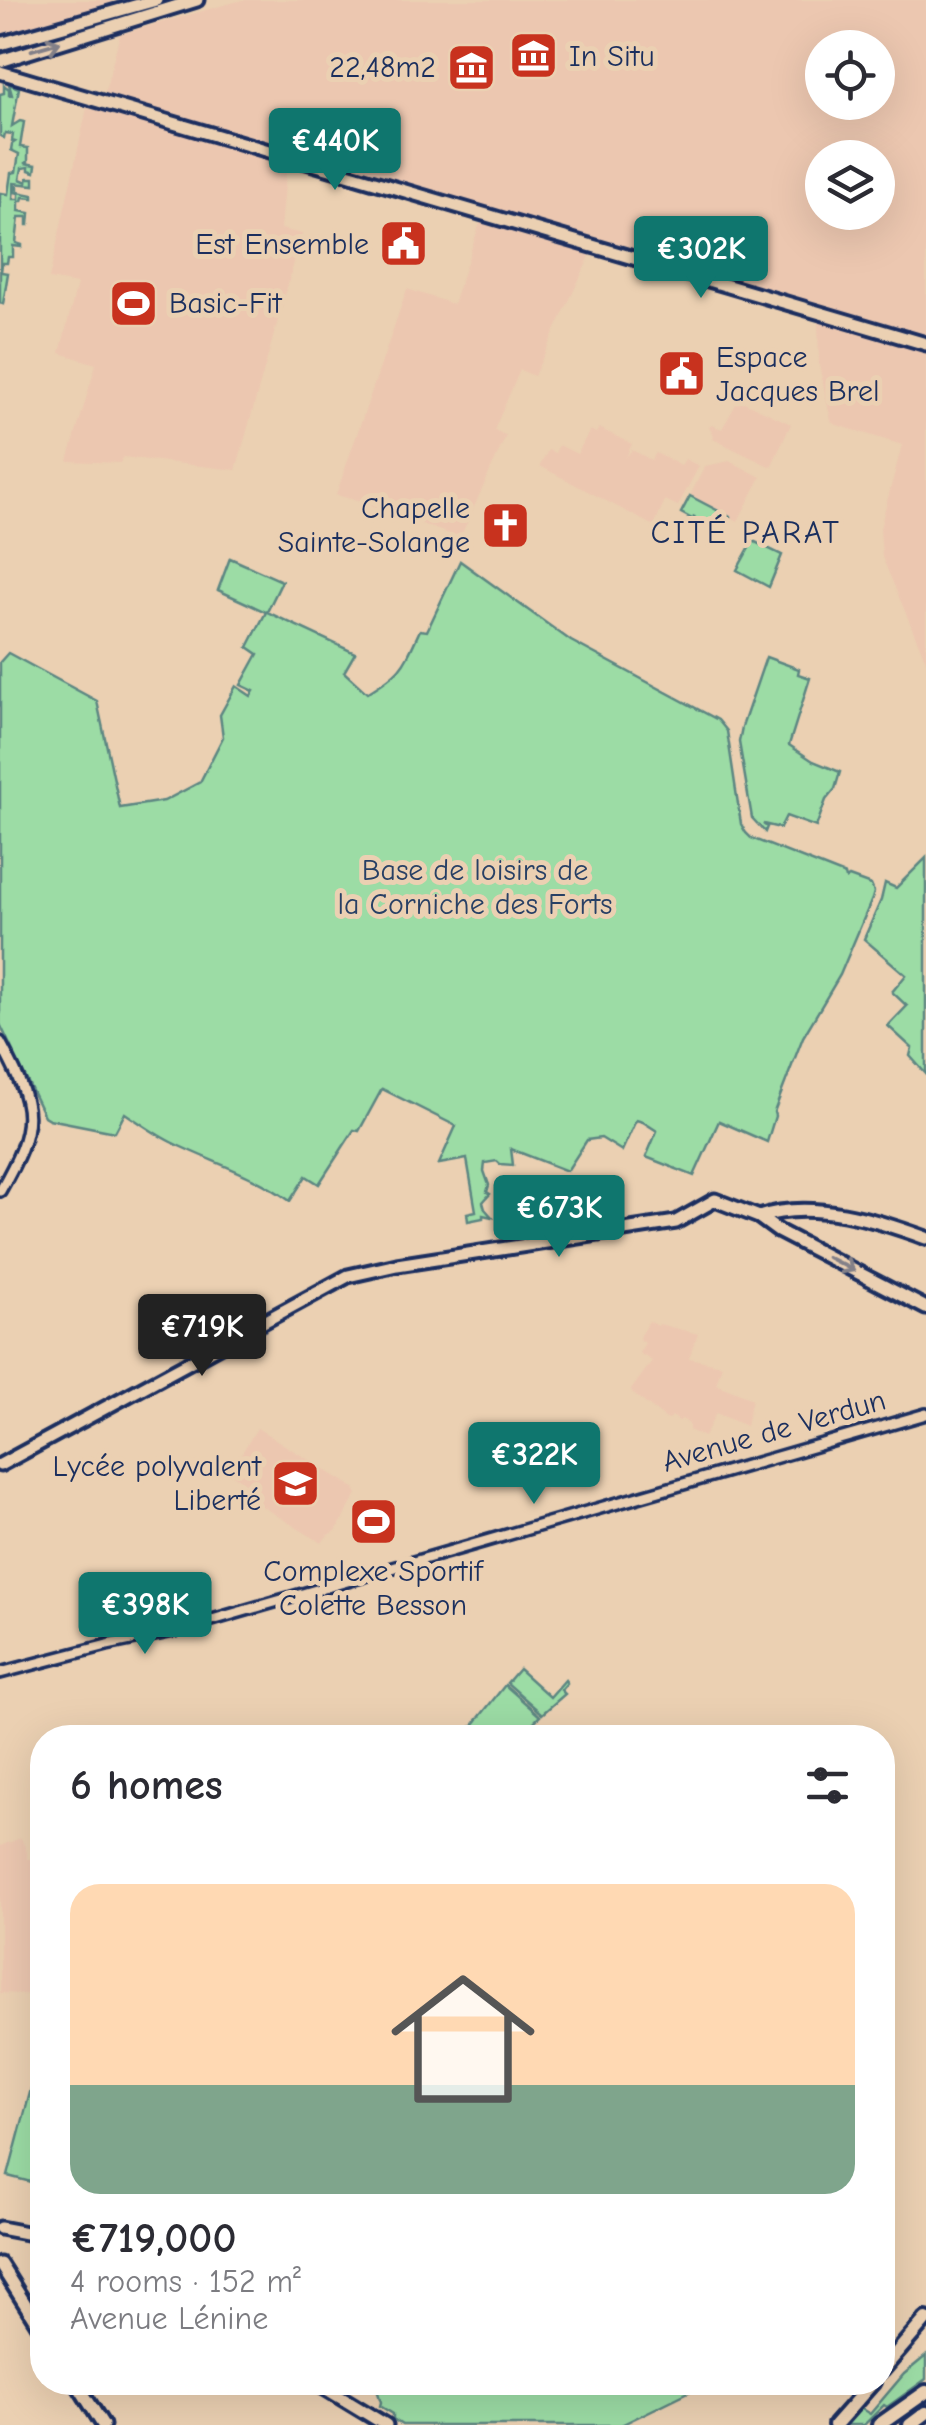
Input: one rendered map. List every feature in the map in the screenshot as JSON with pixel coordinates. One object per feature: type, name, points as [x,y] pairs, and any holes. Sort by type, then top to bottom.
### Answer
[{"type":"highway","points":[[895,2355],[926,2319]]},
{"type":"highway","points":[[879,2425],[926,2392]]},
{"type":"highway","points":[[835,2425],[861,2395]]},
{"type":"highway","points":[[910,2425],[924,2418]]},
{"type":"main road","points":[[0,44],[156,0]]},
{"type":"main road","points":[[0,69],[39,48],[197,0]]},
{"type":"main road","points":[[0,69],[79,96],[926,344]]},
{"type":"main road","points":[[0,1465],[348,1276],[387,1266],[676,1222],[712,1201],[721,1200],[759,1217],[778,1231],[926,1308]]},
{"type":"main road","points":[[759,1217],[791,1211],[842,1212],[926,1238]]},
{"type":"main road","points":[[0,2228],[30,2234]]},
{"type":"main road","points":[[0,2264],[30,2312]]},
{"type":"main road","points":[[84,2395],[104,2425]]},
{"type":"main road","points":[[336,2395],[386,2425]]},
{"type":"street","points":[[0,1042],[25,1093],[29,1125],[0,1191]]},
{"type":"street","name":"Avenue de Verdun","points":[[0,1673],[174,1631],[926,1414]]},
{"type":"shaded area","points":[[0,0],[112,0],[113,3],[0,35]]},
{"type":"shaded area","points":[[242,0],[926,0],[926,661],[882,557],[880,528],[902,445],[831,421],[819,365],[820,306],[597,241],[534,376],[520,370],[494,430],[506,436],[460,538],[336,495],[407,289],[453,304],[484,211],[287,163],[281,229],[302,234],[236,470],[123,457],[120,463],[68,461],[96,364],[60,353],[77,284],[49,279],[87,108],[100,111],[120,34]]},
{"type":"shaded area","points":[[744,402],[791,424],[771,467],[713,439],[709,427],[722,429],[736,404]]},
{"type":"shaded area","points":[[599,428],[632,444],[626,457],[632,450],[651,460],[656,453],[681,466],[685,459],[699,466],[678,506],[665,500],[654,526],[540,466],[548,450],[555,453],[559,445],[577,454],[590,430],[596,433]]},
{"type":"shaded area","points":[[730,461],[761,477],[738,521],[690,496],[705,466]]},
{"type":"shaded area","points":[[649,1321],[698,1334],[689,1358],[722,1365],[716,1384],[752,1399],[746,1426],[716,1413],[704,1437],[689,1430],[689,1424],[682,1419],[666,1419],[632,1393],[652,1361],[639,1353],[645,1343],[640,1335]]},
{"type":"shaded area","name":"Lycée polyvalent Liberté","points":[[257,1428],[356,1489],[357,1494],[336,1531],[322,1543],[253,1501],[258,1491],[228,1472],[238,1475],[232,1469]]},
{"type":"shaded area","points":[[21,1838],[30,1859],[30,1994],[0,1993],[0,1846]]},
{"type":"green space","points":[[9,84],[19,88],[12,126],[24,122],[20,147],[28,148],[25,163],[36,165],[35,172],[29,167],[22,168],[20,179],[27,182],[34,178],[34,185],[14,183],[13,199],[19,199],[16,186],[18,192],[33,198],[23,197],[19,201],[19,211],[30,213],[29,225],[27,217],[19,217],[16,243],[22,247],[13,246],[13,257],[2,263],[1,272],[8,273],[3,304],[0,303],[0,193],[8,194],[19,154],[11,150],[13,134],[0,136],[0,94],[4,93],[4,85],[12,95]]},
{"type":"green space","points":[[690,496],[730,517],[720,534],[694,516],[694,520],[681,513]]},
{"type":"green space","points":[[753,541],[782,555],[769,587],[737,570]]},
{"type":"green space","name":"Base de loisirs de la Corniche des Forts","points":[[230,558],[282,581],[267,612],[355,653],[344,672],[367,693],[395,673],[420,630],[427,631],[460,561],[571,641],[718,720],[727,731],[741,824],[751,838],[845,875],[846,879],[871,885],[872,899],[840,975],[803,1037],[774,1112],[767,1142],[719,1121],[694,1176],[646,1157],[657,1131],[636,1120],[622,1151],[601,1138],[587,1140],[567,1171],[511,1149],[513,1165],[485,1163],[490,1194],[483,1202],[492,1217],[483,1215],[468,1221],[467,1213],[476,1211],[467,1159],[439,1164],[456,1126],[382,1089],[359,1131],[354,1130],[319,1184],[306,1176],[290,1201],[247,1176],[165,1139],[125,1113],[115,1132],[44,1116],[0,1024],[0,662],[8,653],[97,701],[120,808],[164,801],[200,782],[223,737],[220,715],[236,686],[251,696],[254,691],[241,685],[258,654],[248,647],[266,612],[218,590]]},
{"type":"green space","points":[[766,657],[799,669],[798,674],[810,678],[789,745],[840,772],[816,827],[786,816],[780,828],[763,824],[767,827],[765,832],[752,818],[739,742]]},
{"type":"green space","points":[[926,858],[926,1074],[910,1056],[912,1048],[888,1026],[907,1006],[892,992],[906,975],[864,939],[885,883],[896,888]]},
{"type":"green space","points":[[519,1669],[550,1697],[565,1680],[561,1690],[565,1694],[542,1714],[507,1683]]},
{"type":"green space","points":[[505,1685],[540,1716],[531,1725],[473,1725]]},
{"type":"green space","points":[[30,2093],[30,2182],[8,2176]]},
{"type":"green space","points":[[926,2356],[926,2379],[887,2407],[884,2405],[864,2425],[845,2425],[860,2408],[870,2414],[886,2395],[895,2395],[895,2385]]},
{"type":"green space","points":[[379,2395],[682,2395],[621,2425],[402,2425],[380,2406]]},
{"type":"place","name":"In Situ","points":[[534,56]]},
{"type":"place","name":"22,48m2","points":[[471,67]]},
{"type":"place","name":"Est Ensemble","points":[[404,244]]},
{"type":"place","name":"Basic-Fit","points":[[134,303]]},
{"type":"place","name":"Espace Jacques Brel","points":[[681,374]]},
{"type":"place","name":"Chapelle Sainte-Solange","points":[[505,525]]},
{"type":"place","name":"Lycée polyvalent Liberté","points":[[296,1483]]},
{"type":"place","name":"Complexe Sportif Colette Besson","points":[[373,1522]]},
{"type":"district","name":"CITÉ PARAT","points":[[746,532]]}]
